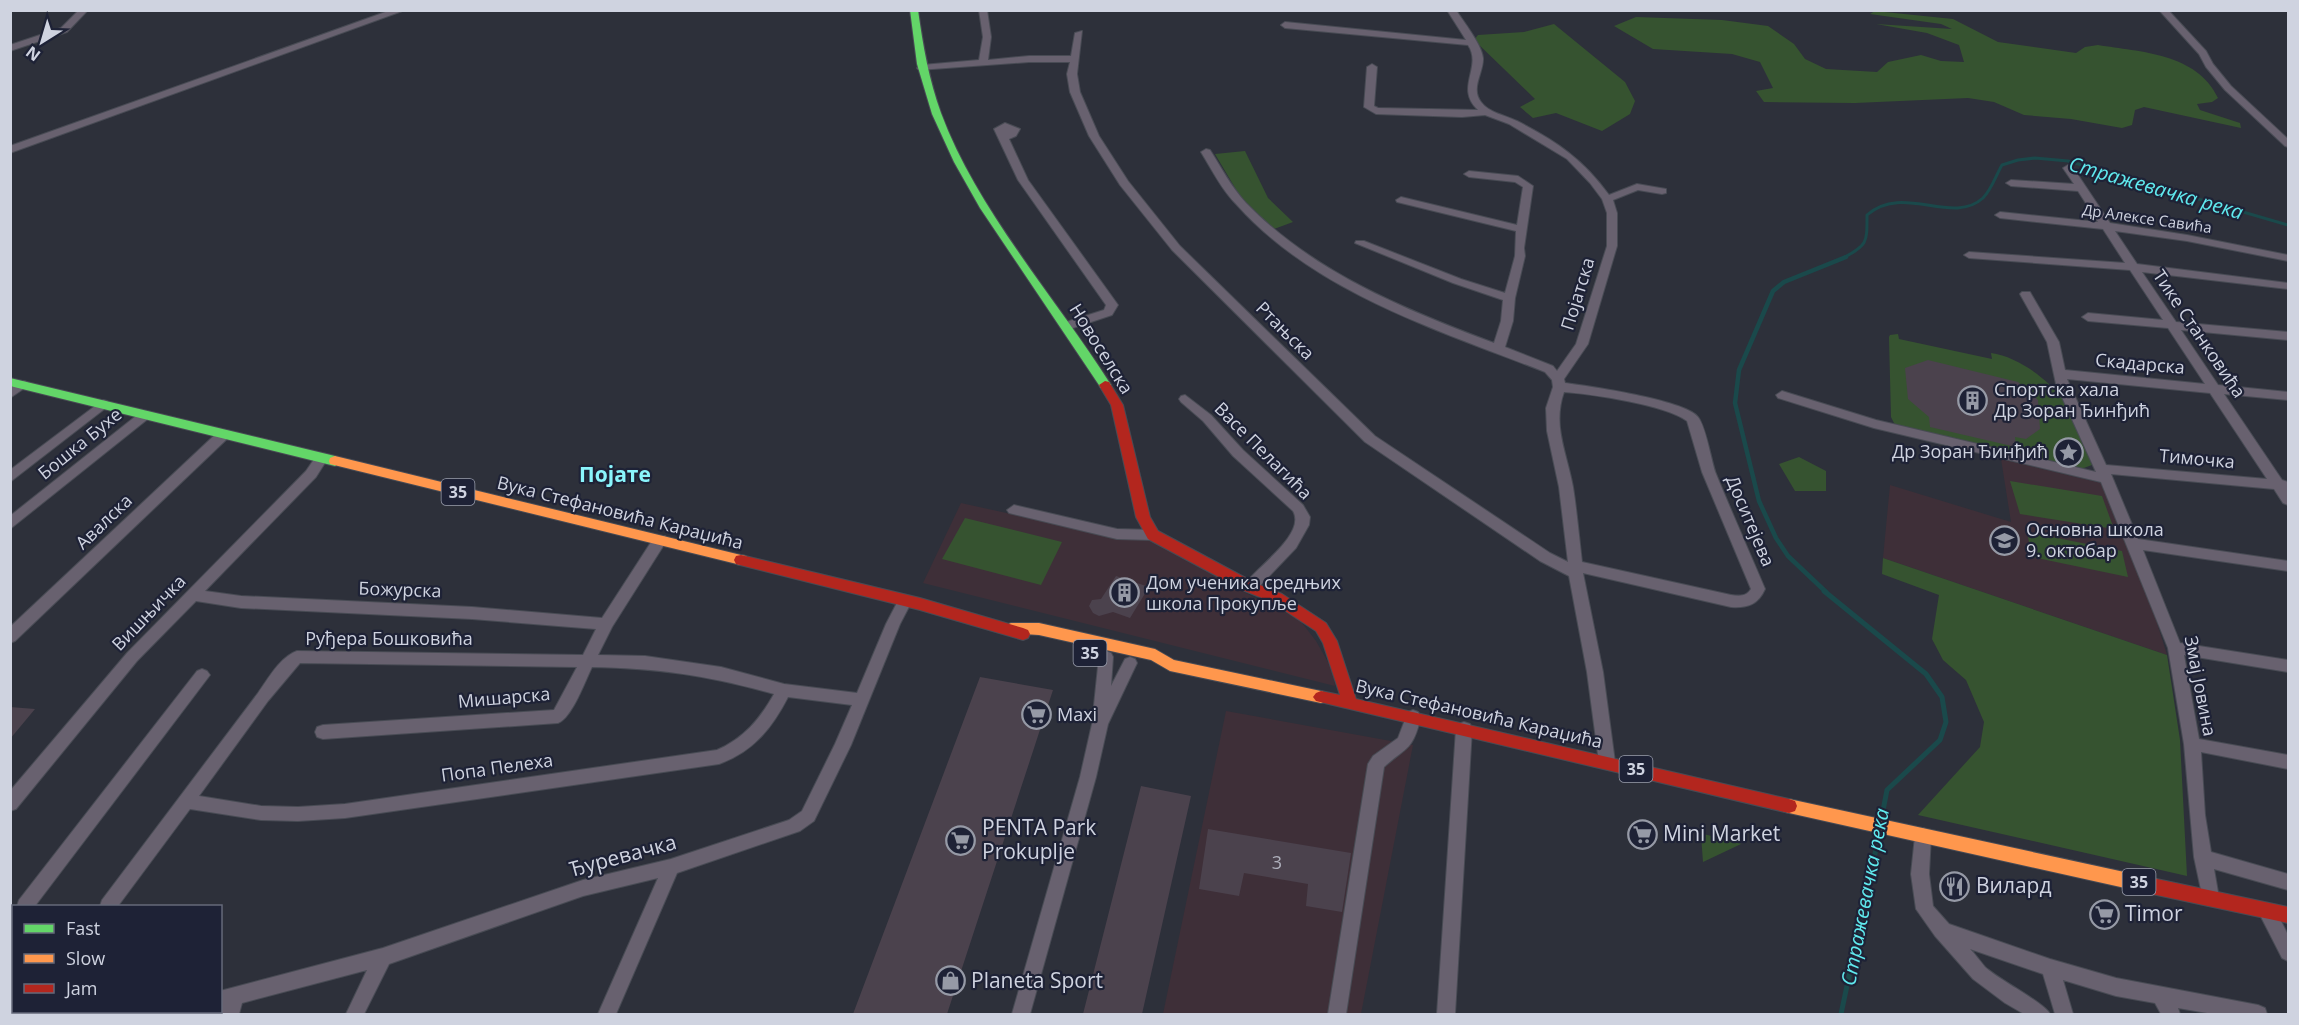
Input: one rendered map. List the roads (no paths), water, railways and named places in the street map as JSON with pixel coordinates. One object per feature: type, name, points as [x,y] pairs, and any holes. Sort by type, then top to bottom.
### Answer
[{"type":"main road","name":"Новоселска","points":[[914,10],[915,32],[929,98],[958,163],[1117,405],[1143,517],[1153,535]]},
{"type":"main road","name":"Вука Стефановића Караџића","points":[[17,383],[905,601],[1011,629],[1035,640],[1154,669],[1170,665]]},
{"type":"main road","points":[[1153,535],[1250,587],[1302,611],[1321,627],[1334,650],[1350,703]]},
{"type":"main road","name":"Вука Стефановића Караџића","points":[[1011,629],[1039,629],[1111,645],[1155,655],[1170,665],[1413,717],[1923,836]]},
{"type":"main road","name":"35","points":[[1923,836],[2289,915]]},
{"type":"street","points":[[10,48],[64,30],[84,10]]},
{"type":"street","points":[[10,150],[401,10]]},
{"type":"street","points":[[983,10],[987,37],[983,63]]},
{"type":"street","points":[[1451,10],[1470,37],[1470,43],[1479,57],[1478,68],[1473,76],[1472,93],[1475,102],[1486,112]]},
{"type":"street","points":[[2163,10],[2203,53],[2209,65],[2228,88],[2259,119],[2289,144]]},
{"type":"street","points":[[1285,26],[1470,43]]},
{"type":"street","name":"Ртањска","points":[[1079,33],[1072,74],[1075,92],[1094,136],[1124,183],[1176,248],[1370,439],[1545,557],[1576,569]]},
{"type":"street","points":[[922,68],[1075,59]]},
{"type":"street","points":[[1372,67],[1369,107],[1376,111],[1462,114],[1486,112]]},
{"type":"street","name":"Појатска","points":[[1486,112],[1512,122],[1562,151],[1587,173],[1607,199],[1612,213],[1612,246],[1582,344],[1559,383],[1552,408],[1553,431],[1566,487],[1576,569],[1596,679],[1607,762]]},
{"type":"street","points":[[1003,138],[1023,180],[1112,305],[1108,312],[1067,326]]},
{"type":"street","points":[[1206,152],[1241,204],[1280,240],[1316,265],[1425,322],[1549,369],[1559,383]]},
{"type":"street","name":"Тике Станковића","points":[[2068,168],[2169,323],[2283,485],[2289,500]]},
{"type":"street","points":[[1469,174],[1518,179],[1526,183],[1527,197],[1520,256],[1509,298],[1507,321],[1498,349]]},
{"type":"street","points":[[2011,183],[2081,188]]},
{"type":"street","points":[[1607,199],[1637,186],[1662,191]]},
{"type":"street","points":[[1401,200],[1522,229]]},
{"type":"street","name":"Др Алексе Савића","points":[[2000,215],[2106,226],[2197,239],[2289,258]]},
{"type":"street","points":[[1360,243],[1457,281],[1509,298]]},
{"type":"street","points":[[1969,255],[2132,267],[2289,286]]},
{"type":"street","name":"Змај Јовина","points":[[2026,294],[2053,342],[2062,384],[2105,474],[2175,648],[2192,744],[2202,857],[2210,898]]},
{"type":"street","points":[[2088,317],[2289,336]]},
{"type":"street","name":"Скадарска","points":[[2061,374],[2289,396]]},
{"type":"street","points":[[10,394],[17,383]]},
{"type":"street","name":"Доситејева","points":[[1559,383],[1663,406],[1685,413],[1693,419],[1709,472],[1757,582],[1757,594],[1749,600],[1731,601],[1576,569]]},
{"type":"street","name":"Тимочка","points":[[1782,395],[1874,424],[2105,474],[2283,485]]},
{"type":"street","name":"Васе Пелагића","points":[[1185,399],[1207,418],[1238,453],[1298,508],[1303,518],[1302,525],[1292,541],[1250,587]]},
{"type":"street","points":[[10,477],[103,404]]},
{"type":"street","name":"Бошка Бухе","points":[[10,524],[145,415]]},
{"type":"street","name":"Авалска","points":[[10,637],[224,434]]},
{"type":"street","name":"Вишњичка","points":[[10,804],[70,728],[132,657],[311,474],[322,458]]},
{"type":"street","points":[[1014,510],[1117,534],[1153,535]]},
{"type":"street","name":"Мишарска","points":[[323,732],[558,716],[606,624],[660,540]]},
{"type":"street","points":[[2133,543],[2289,566]]},
{"type":"street","name":"Божурска","points":[[194,595],[241,602],[472,613],[606,624]]},
{"type":"street","name":"Ђуревачка","points":[[228,1004],[383,957],[584,888],[671,867],[794,826],[808,816],[843,745],[905,601]]},
{"type":"street","points":[[2175,648],[2289,666]]},
{"type":"street","name":"Руђера Бошковића","points":[[109,905],[281,674],[297,657],[645,662],[721,673],[784,690],[861,700]]},
{"type":"street","points":[[1021,1014],[1088,777],[1100,724],[1106,657]]},
{"type":"street","points":[[1100,724],[1130,663]]},
{"type":"street","points":[[26,905],[202,675]]},
{"type":"street","name":"Попа Пелеха","points":[[186,801],[261,813],[333,812],[719,757],[753,738],[768,719],[784,690]]},
{"type":"street","points":[[1337,1014],[1376,764],[1385,754],[1397,749],[1406,740],[1413,717]]},
{"type":"street","points":[[1446,1014],[1464,729]]},
{"type":"street","points":[[2192,744],[2289,762]]},
{"type":"street","points":[[1923,836],[1920,874],[1925,909],[1979,973],[2011,997],[2041,1014]]},
{"type":"street","points":[[2202,857],[2254,874],[2289,882]]},
{"type":"street","points":[[607,1014],[671,867]]},
{"type":"street","points":[[2267,911],[2289,952]]},
{"type":"street","points":[[1941,930],[2050,968],[2161,997],[2258,1014]]},
{"type":"street","points":[[355,1014],[383,957]]},
{"type":"street","points":[[2050,968],[2064,1014]]},
{"type":"street","points":[[2161,997],[2170,1014]]},
{"type":"waterway","name":"Стражевачка река","points":[[1843,258],[1862,246],[1867,231],[1867,215],[1881,206],[1911,203],[1957,208],[1971,205],[1983,198],[2002,165],[2035,158],[2068,161],[2288,225]]},
{"type":"waterway","name":"Стражевачка река","points":[[1826,592],[1788,556],[1776,538],[1759,501],[1735,403],[1739,370],[1773,291],[1784,282],[1846,257]]},
{"type":"waterway","name":"Стражевачка река","points":[[1824,591],[1926,674],[1942,697],[1946,722],[1940,740],[1887,790],[1881,821]]},
{"type":"waterway","name":"Стражевачка река","points":[[1841,1014],[1879,835]]},
{"type":"place","name":"Спортска хала Др Зоран Ђинђић","points":[[1973,400]]},
{"type":"place","name":"Др Зоран Ђинђић","points":[[2069,452]]},
{"type":"place","name":"Основна школа 9. октобар","points":[[2005,540]]},
{"type":"place","name":"Дом ученика средњих школа Прокупље","points":[[1125,593]]},
{"type":"place","name":"Maxi","points":[[1036,715]]},
{"type":"place","name":"Mini Market","points":[[1642,834]]},
{"type":"place","name":"PENTA Park Prokuplje","points":[[961,840]]},
{"type":"place","name":"Вилард","points":[[1955,886]]},
{"type":"place","name":"Timor","points":[[2104,914]]},
{"type":"place","name":"Planeta Sport","points":[[950,981]]},
{"type":"district","name":"Појате","points":[[615,475]]}]
